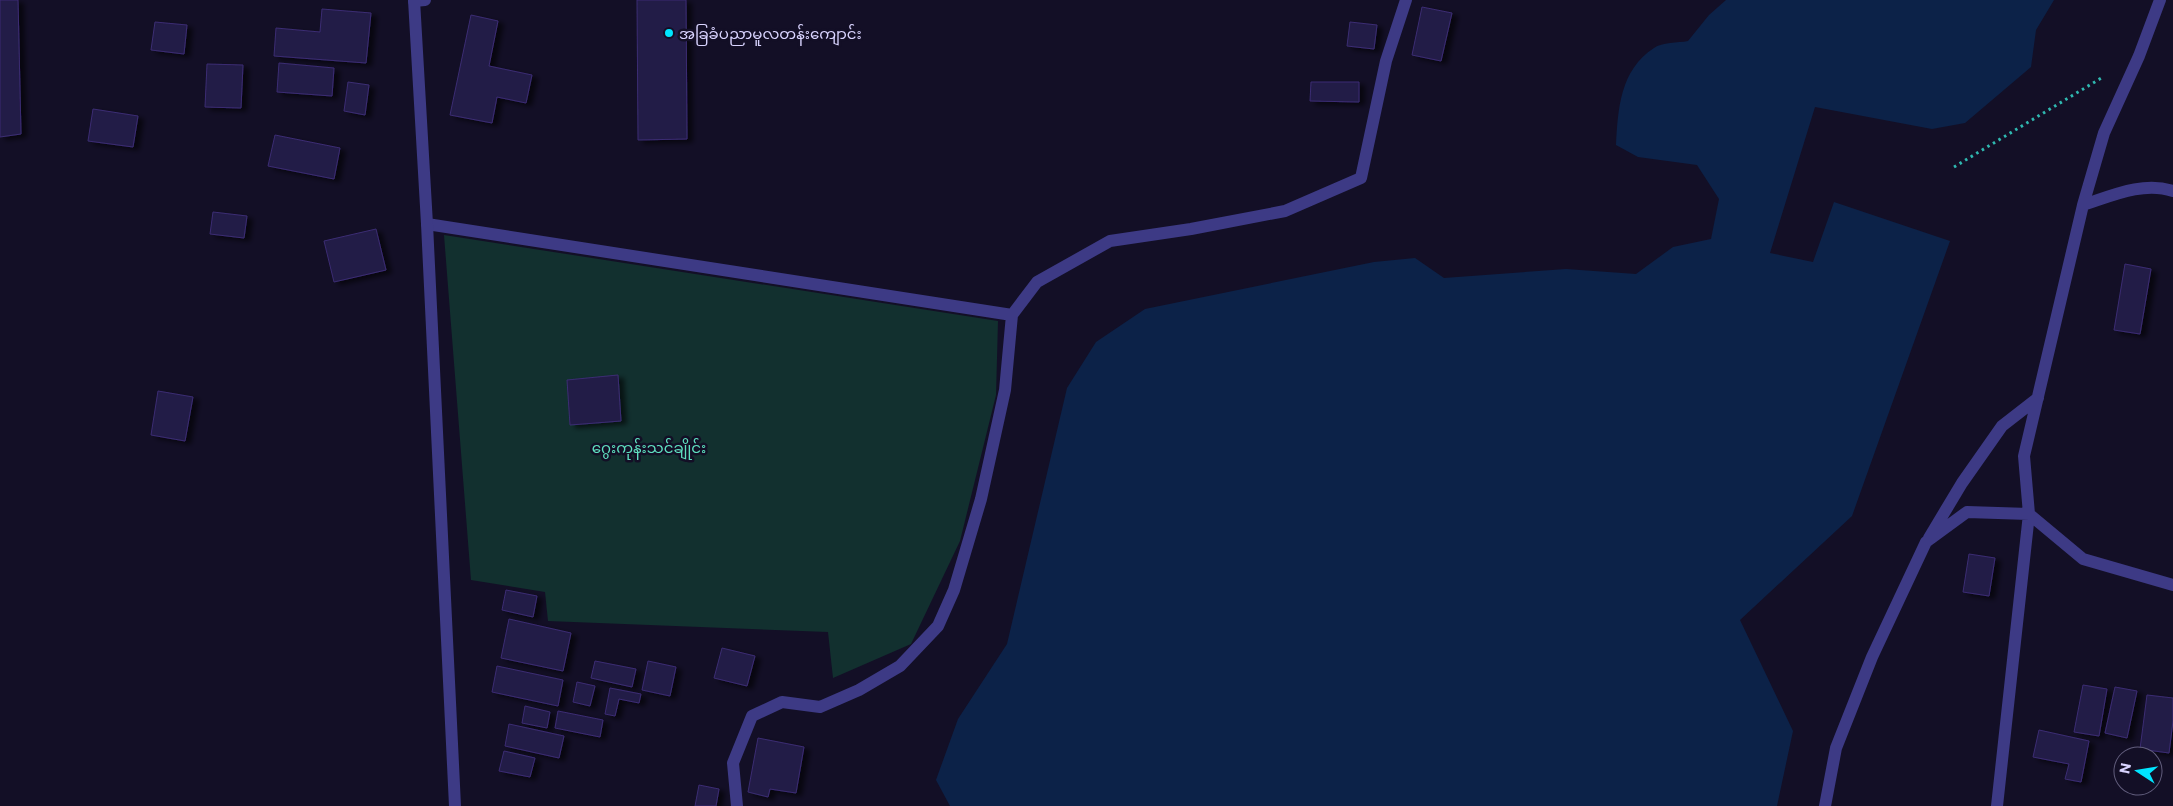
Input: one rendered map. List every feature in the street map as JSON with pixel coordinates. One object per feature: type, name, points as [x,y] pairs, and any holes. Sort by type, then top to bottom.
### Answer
[{"type":"street","points":[[418,0],[454,806]]},
{"type":"street","points":[[736,806],[733,763],[752,716],[782,702],[820,707],[859,690],[900,666],[938,626],[954,590],[981,499],[1005,390],[1012,315],[1038,282],[1110,240],[1191,229],[1285,211],[1361,178],[1386,61],[1406,0]]},
{"type":"street","points":[[1997,806],[2029,514],[2024,456],[2083,205],[2104,132],[2139,56],[2160,0]]},
{"type":"street","points":[[2083,205],[2133,189],[2164,188],[2173,191]]},
{"type":"street","points":[[428,224],[1012,315]]},
{"type":"street","points":[[1825,806],[1836,748],[1872,658],[1926,542],[1962,483],[2002,426],[2038,398]]},
{"type":"street","points":[[1926,542],[1967,512],[2029,514],[2083,559],[2173,585]]},
{"type":"path","points":[[1954,167],[2105,76]]},
{"type":"green space","name":"ဂွေးကုန်းသင်ချိုင်း","points":[[444,235],[998,321],[996,395],[960,541],[911,644],[833,678],[828,632],[548,621],[545,592],[471,580]]},
{"type":"water","points":[[1726,0],[2054,0],[2036,30],[2031,67],[1965,123],[1932,129],[1815,107],[1770,253],[1813,262],[1834,202],[1950,241],[1852,516],[1740,620],[1793,731],[1777,806],[950,806],[936,780],[958,719],[1007,644],[1067,388],[1096,342],[1145,309],[1374,262],[1415,258],[1444,278],[1566,269],[1636,274],[1673,247],[1711,239],[1719,199],[1697,165],[1638,157],[1616,145],[1623,91],[1634,67],[1657,46],[1688,41],[1709,15]]},
{"type":"building","points":[[0,0],[18,0],[21,134],[0,137]]},
{"type":"building","points":[[637,0],[686,0],[687,139],[638,140]]},
{"type":"building","points":[[1422,7],[1452,13],[1441,61],[1412,55]]},
{"type":"building","points":[[322,9],[371,13],[366,63],[274,56],[276,28],[320,32]]},
{"type":"building","points":[[471,15],[498,21],[489,66],[532,75],[526,103],[497,97],[492,123],[450,115]]},
{"type":"building","points":[[155,22],[187,25],[184,54],[151,50]]},
{"type":"building","points":[[1350,22],[1377,25],[1374,49],[1347,46]]},
{"type":"building","points":[[279,63],[334,68],[332,96],[277,92]]},
{"type":"building","points":[[207,64],[243,65],[241,108],[205,107]]},
{"type":"building","points":[[348,82],[369,85],[365,115],[344,111]]},
{"type":"building","points":[[1311,82],[1359,82],[1359,102],[1310,101]]},
{"type":"building","points":[[93,109],[138,116],[133,147],[88,141]]},
{"type":"building","points":[[275,135],[340,148],[334,179],[268,166]]},
{"type":"building","points":[[213,212],[247,216],[244,238],[210,234]]},
{"type":"building","points":[[376,229],[386,270],[334,282],[324,241]]},
{"type":"building","points":[[2125,264],[2151,269],[2140,334],[2114,330]]},
{"type":"building","points":[[618,375],[621,421],[570,425],[567,380]]},
{"type":"building","points":[[158,391],[193,397],[185,441],[151,435]]},
{"type":"building","points":[[1969,554],[1995,558],[1989,596],[1963,592]]},
{"type":"building","points":[[506,590],[537,596],[533,617],[502,610]]},
{"type":"building","points":[[509,619],[571,633],[563,671],[501,658]]},
{"type":"building","points":[[722,648],[755,656],[747,686],[714,678]]},
{"type":"building","points":[[595,661],[636,669],[632,687],[591,678]]},
{"type":"building","points":[[648,661],[676,667],[670,696],[642,690]]},
{"type":"building","points":[[497,666],[563,680],[558,706],[492,692]]},
{"type":"building","points":[[577,682],[595,686],[590,706],[573,702]]},
{"type":"building","points":[[2083,685],[2107,689],[2099,736],[2074,732]]},
{"type":"building","points":[[2115,687],[2137,691],[2127,738],[2105,733]]},
{"type":"building","points":[[610,688],[641,694],[639,703],[619,699],[615,716],[605,714]]},
{"type":"building","points":[[2147,695],[2173,698],[2173,721],[2169,753],[2163,752],[2163,746],[2140,746]]},
{"type":"building","points":[[525,706],[550,712],[547,728],[522,723]]},
{"type":"building","points":[[558,711],[603,720],[600,737],[555,728]]},
{"type":"building","points":[[509,724],[564,736],[559,758],[505,746]]},
{"type":"building","points":[[2039,730],[2089,741],[2081,782],[2065,779],[2069,764],[2033,757]]},
{"type":"building","points":[[758,738],[804,747],[796,793],[770,789],[768,797],[748,792]]},
{"type":"building","points":[[504,751],[535,758],[530,777],[499,771]]},
{"type":"building","points":[[699,785],[719,789],[716,806],[695,806]]},
{"type":"place","name":"အခြခံပညာမူလတန်းကျောင်း","points":[[669,33]]}]
